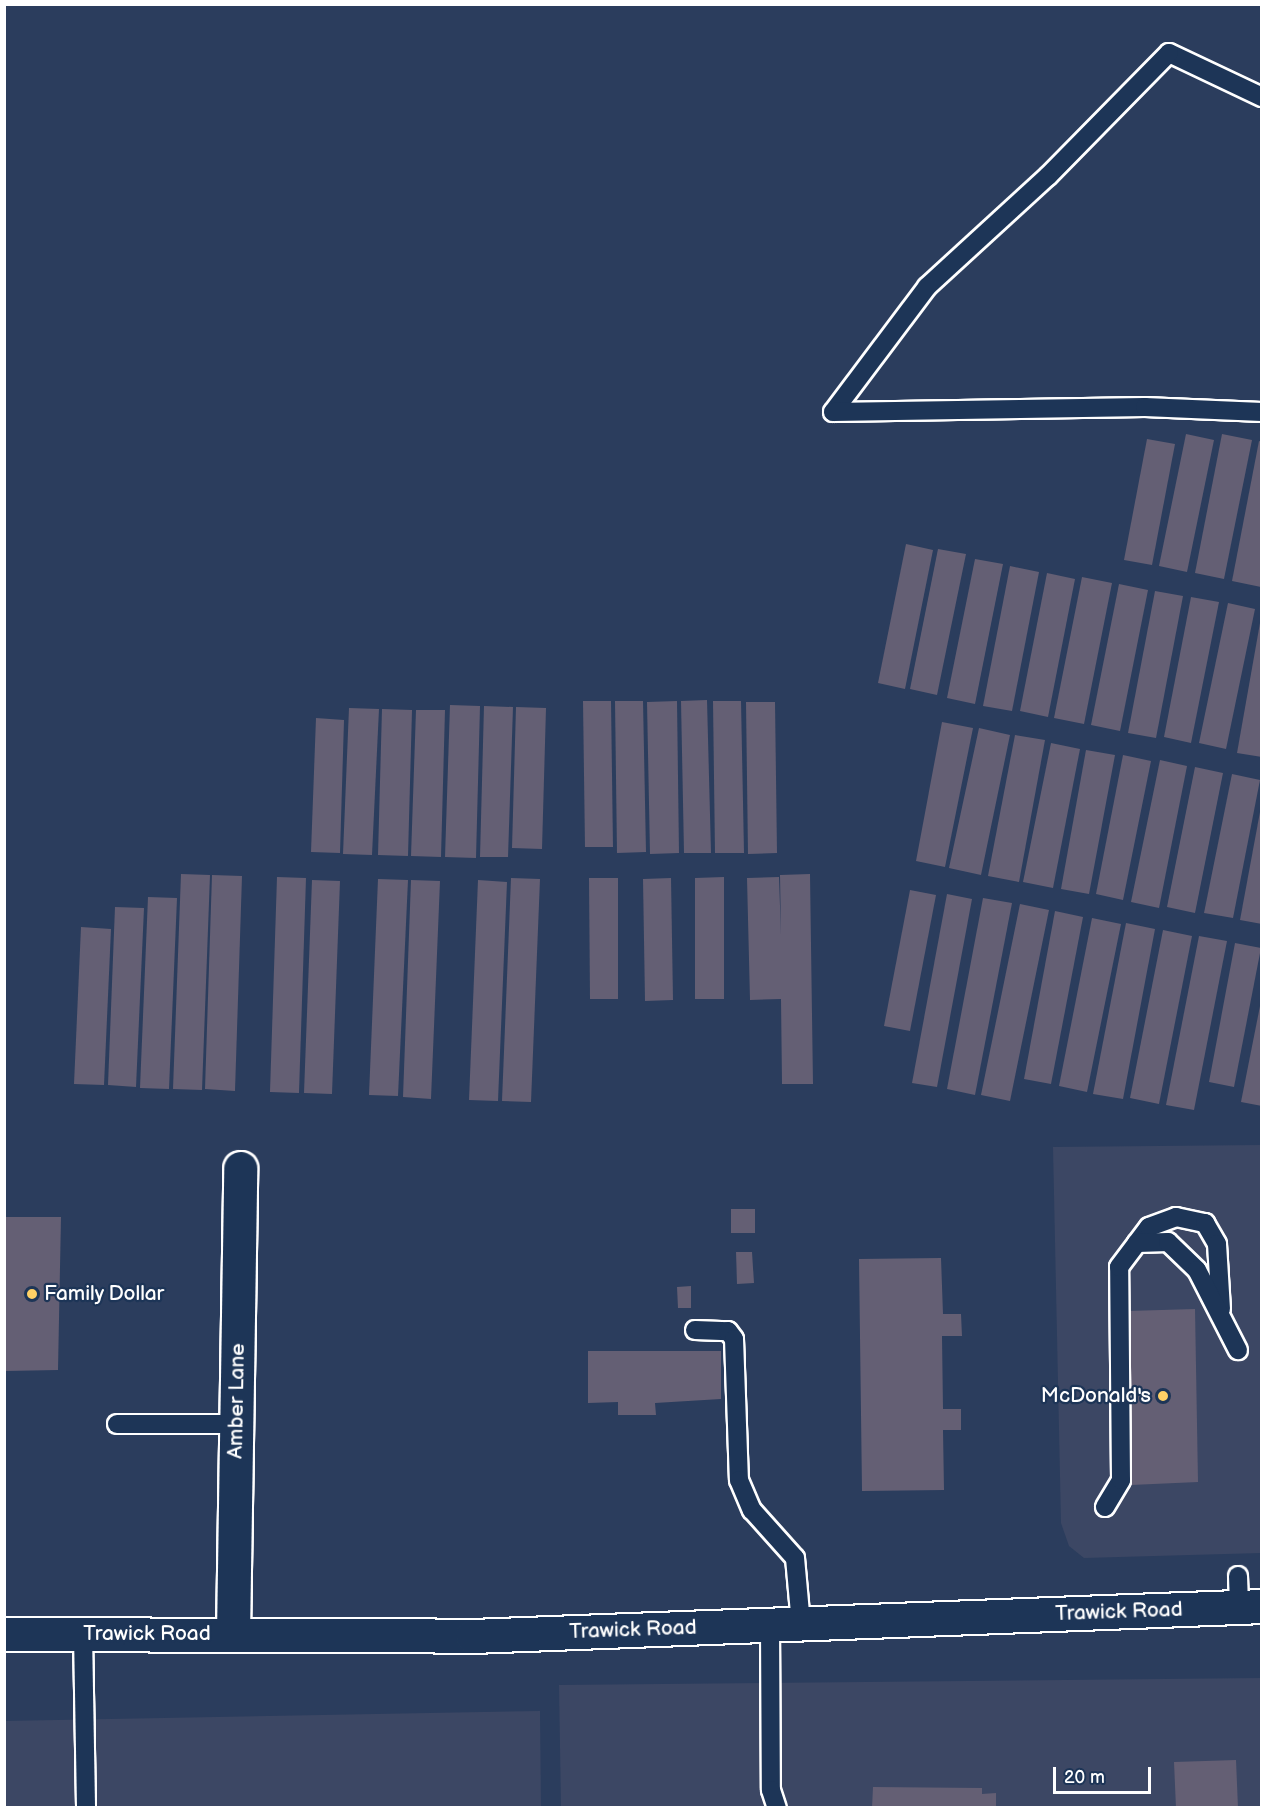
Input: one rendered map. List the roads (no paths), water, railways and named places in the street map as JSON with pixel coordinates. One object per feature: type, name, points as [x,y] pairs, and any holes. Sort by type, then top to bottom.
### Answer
[{"type":"street","name":"Amber Lane","points":[[233,1634],[240,1168]]},
{"type":"street","name":"Trawick Road","points":[[4,1634],[472,1636],[786,1624],[1246,1597]]},
{"type":"lane","points":[[1262,97],[1169,53],[1048,176],[927,287],[833,412],[1145,407],[1262,412]]},
{"type":"lane","points":[[1105,1507],[1121,1480],[1119,1267],[1149,1227],[1176,1216],[1205,1222],[1217,1244],[1221,1317]]},
{"type":"lane","points":[[1137,1243],[1168,1242],[1197,1270],[1238,1350]]},
{"type":"lane","points":[[695,1330],[728,1331],[734,1339],[740,1480],[752,1510],[795,1558],[786,1624],[771,1790],[777,1808]]},
{"type":"lane","points":[[117,1424],[236,1424]]},
{"type":"lane","points":[[83,1634],[86,1808]]},
{"type":"place","name":"Family Dollar","points":[[32,1294]]},
{"type":"place","name":"McDonald's","points":[[1163,1396]]}]
